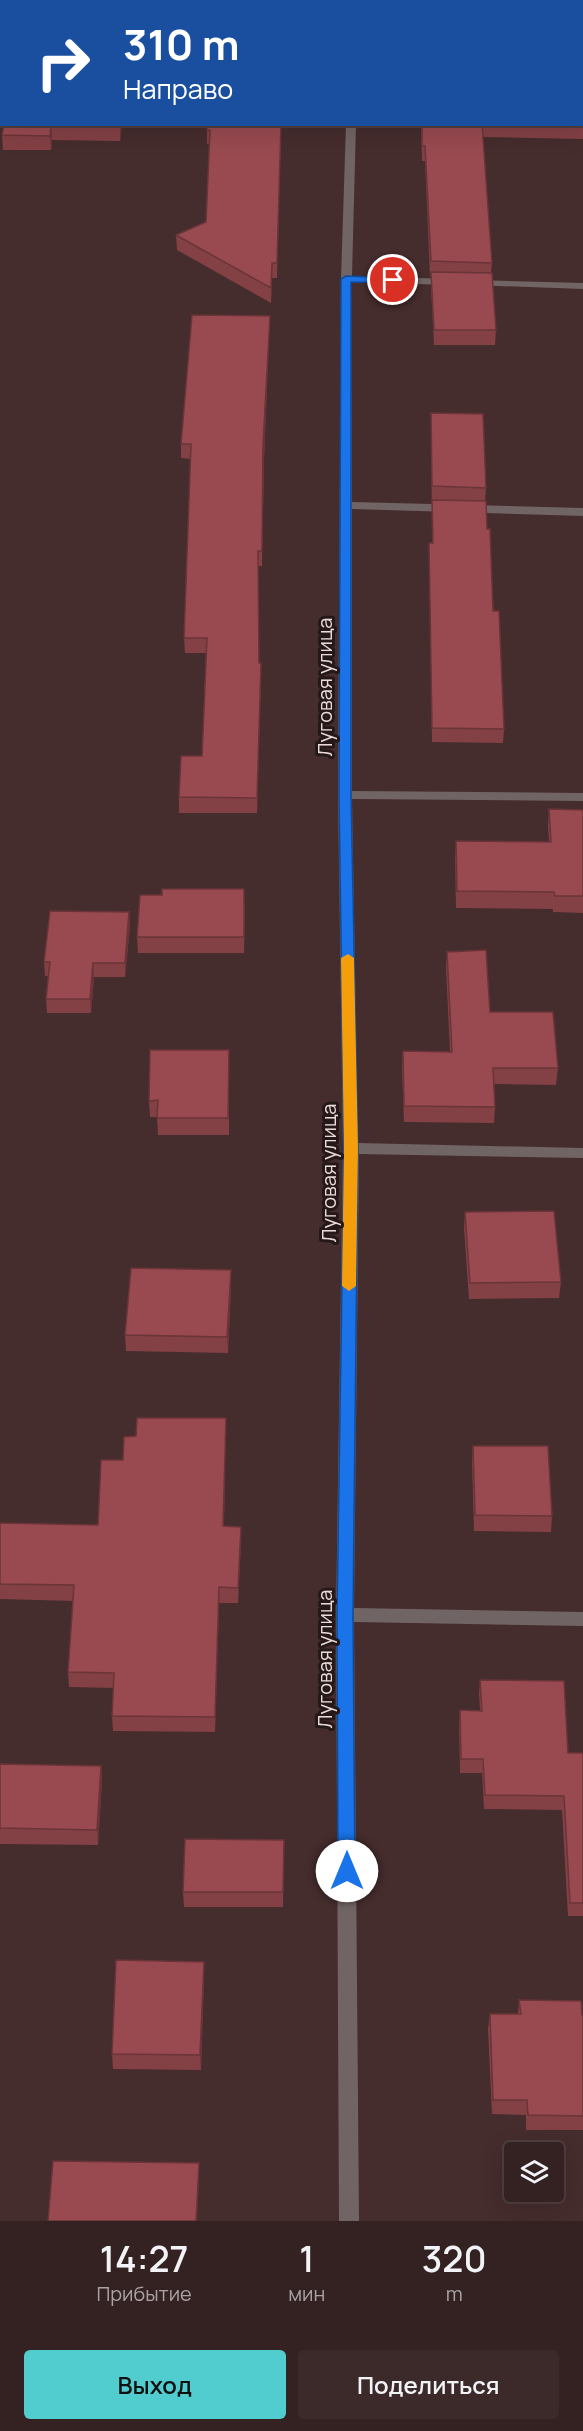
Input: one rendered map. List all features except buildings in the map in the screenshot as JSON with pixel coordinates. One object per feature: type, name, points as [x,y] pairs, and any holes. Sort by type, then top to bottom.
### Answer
[{"type":"street","name":"Луговая улица","points":[[349,2221],[345,1615],[351,1148],[345,795],[346,279],[351,126]]},
{"type":"street","points":[[346,279],[583,286]]},
{"type":"street","points":[[346,506],[583,512]]},
{"type":"street","points":[[345,795],[583,798]]},
{"type":"street","points":[[351,1148],[583,1153]]},
{"type":"street","points":[[345,1615],[583,1619]]},
{"type":"slow traffic","points":[[348,958],[351,1148],[349,1286]]},
{"type":"route","points":[[347,1871],[345,1615],[351,1148],[345,795],[346,279],[393,280]]}]
